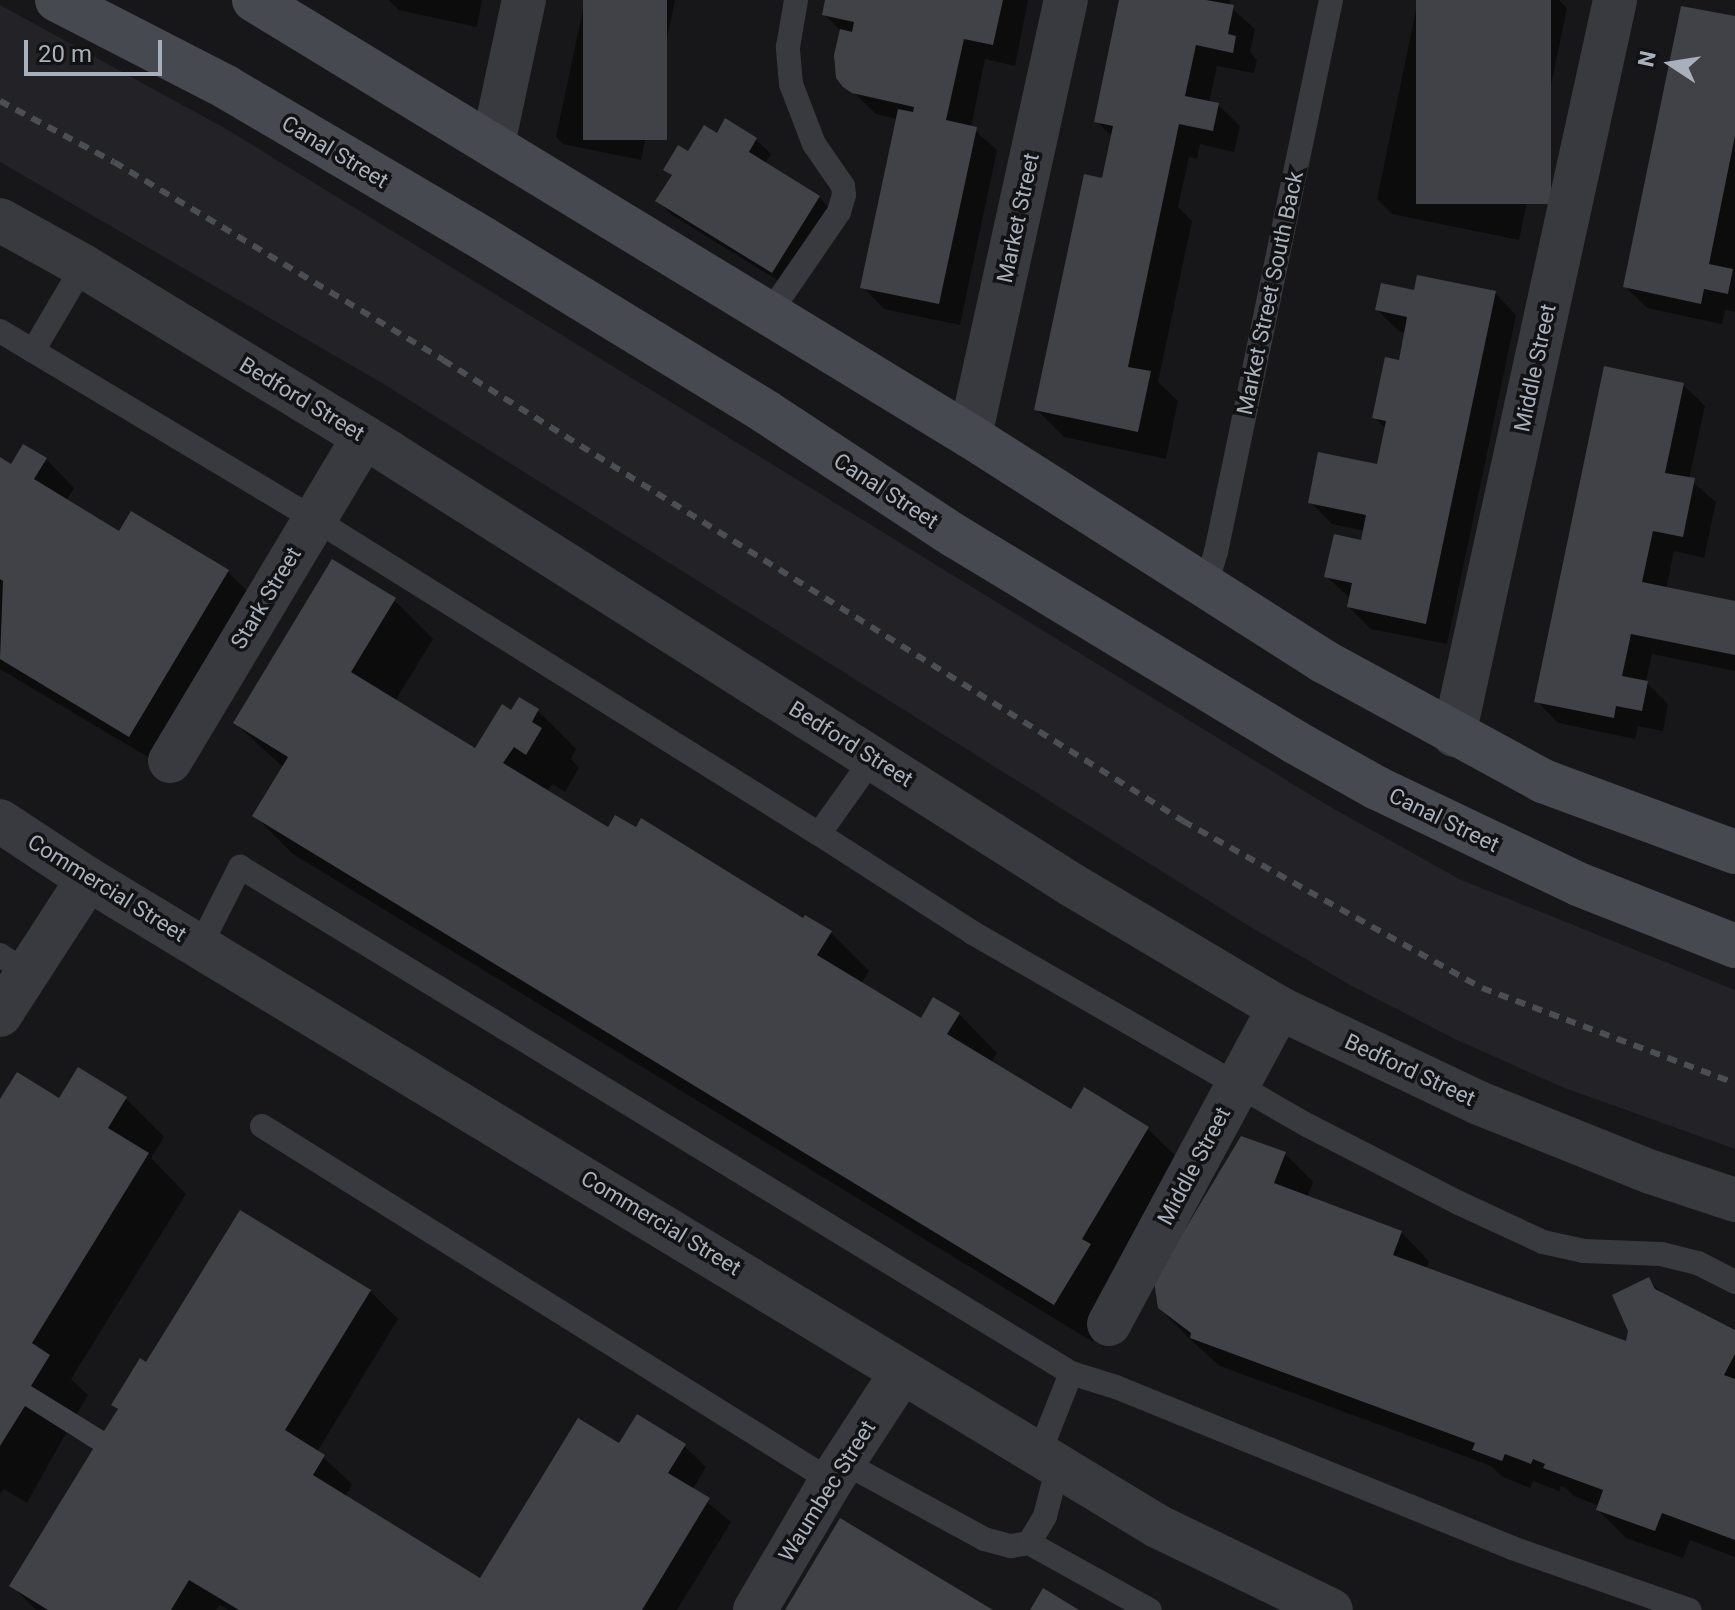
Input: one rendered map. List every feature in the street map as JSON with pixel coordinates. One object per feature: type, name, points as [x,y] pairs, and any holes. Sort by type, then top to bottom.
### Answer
[{"type":"street","name":"Canal Street","points":[[57,0],[226,87],[472,232],[766,412],[955,536],[1295,742],[1377,788],[1578,884],[1735,946]]},
{"type":"street","points":[[254,0],[970,436],[1323,661],[1543,781],[1734,844]]},
{"type":"street","points":[[493,144],[524,0]]},
{"type":"street","name":"Market Street","points":[[970,436],[1066,0]]},
{"type":"street","name":"Middle Street","points":[[1454,735],[1615,0]]},
{"type":"street","name":"Bedford Street","points":[[0,220],[83,266],[364,437],[1072,885],[1279,1008],[1479,1103],[1651,1172],[1735,1200]]},
{"type":"street","name":"Stark Street","points":[[170,761],[364,437]]},
{"type":"street","name":"Commercial Street","points":[[0,821],[88,879],[1157,1526],[1331,1610]]},
{"type":"street","points":[[0,1015],[14,964],[88,879]]},
{"type":"street","name":"Middle Street","points":[[1109,1324],[1279,1008]]},
{"type":"street","name":"Waumbec Street","points":[[755,1610],[837,1472],[902,1372]]},
{"type":"lane","points":[[769,314],[839,212],[844,195],[843,186],[814,144],[791,84],[788,47],[796,0]]},
{"type":"lane","name":"Market Street South Back","points":[[1206,586],[1216,552],[1331,0]]},
{"type":"lane","points":[[33,351],[83,266]]},
{"type":"lane","points":[[0,331],[313,518],[973,933],[1237,1085],[1446,1196],[1543,1242],[1584,1251],[1661,1254],[1698,1263],[1735,1282]]},
{"type":"lane","points":[[819,834],[873,758]]},
{"type":"lane","points":[[200,946],[240,867],[1071,1373],[1116,1387],[1512,1548],[1689,1610]]},
{"type":"lane","points":[[262,1126],[837,1472],[984,1539],[1011,1546],[1029,1543],[1150,1610]]},
{"type":"lane","points":[[1029,1543],[1045,1516],[1049,1460],[1071,1373]]},
{"type":"shaded area","points":[[0,5],[228,130],[1327,805],[1459,879],[1735,990],[1735,1149],[1562,1087],[1455,1039],[1350,985],[1249,926],[382,383],[0,162]]},
{"type":"building","points":[[583,0],[667,0],[667,140],[583,140]]},
{"type":"building","points":[[825,0],[1003,0],[993,45],[964,39],[946,120],[977,127],[939,304],[860,288],[898,109],[913,112],[914,107],[852,93],[843,87],[836,78],[834,55],[840,29],[852,32],[854,22],[822,15]]},
{"type":"building","points":[[1119,0],[1206,0],[1234,5],[1228,34],[1236,36],[1233,53],[1196,45],[1185,96],[1219,103],[1213,131],[1179,124],[1128,367],[1151,371],[1138,432],[1034,410],[1084,174],[1102,178],[1113,126],[1094,122]]},
{"type":"building","points":[[1416,0],[1551,0],[1551,204],[1416,204]]},
{"type":"building","points":[[1681,6],[1735,16],[1735,136],[1709,264],[1733,269],[1728,294],[1704,289],[1701,304],[1623,287]]},
{"type":"building","points":[[725,118],[757,138],[749,152],[820,196],[772,273],[655,201],[672,175],[663,170],[678,145],[688,151],[704,125],[717,133]]},
{"type":"building","points":[[1417,275],[1496,291],[1426,624],[1347,607],[1352,583],[1324,577],[1334,534],[1361,540],[1366,515],[1308,503],[1318,452],[1377,464],[1386,421],[1372,418],[1385,357],[1399,360],[1407,317],[1375,310],[1381,283],[1414,290]]},
{"type":"building","points":[[1604,366],[1684,383],[1665,473],[1695,478],[1683,537],[1653,531],[1642,582],[1735,601],[1735,655],[1631,634],[1622,676],[1648,681],[1642,711],[1616,706],[1614,718],[1534,702]]},
{"type":"building","points":[[23,444],[47,458],[34,479],[119,531],[131,511],[229,570],[129,737],[0,659],[3,581],[0,579],[0,457],[11,464]]},
{"type":"building","points":[[332,559],[396,598],[351,672],[475,748],[502,704],[511,710],[519,697],[539,709],[532,722],[542,728],[526,755],[514,747],[503,763],[608,827],[615,815],[636,827],[641,818],[803,918],[805,915],[832,931],[817,955],[921,1018],[933,997],[960,1013],[947,1034],[1071,1109],[1084,1087],[1149,1127],[1082,1239],[1091,1244],[1054,1305],[252,816],[288,757],[233,723]]},
{"type":"building","points":[[78,1067],[127,1097],[108,1128],[149,1153],[32,1343],[50,1355],[31,1386],[104,1431],[118,1409],[111,1405],[140,1358],[146,1362],[240,1210],[371,1290],[285,1430],[325,1455],[313,1475],[480,1578],[578,1418],[619,1443],[637,1414],[686,1444],[668,1473],[710,1498],[642,1610],[239,1610],[189,1580],[171,1610],[48,1610],[9,1586],[93,1449],[25,1406],[0,1446],[0,1099],[17,1072],[59,1098]]},
{"type":"building","points":[[1241,1136],[1286,1152],[1274,1183],[1402,1231],[1393,1255],[1626,1341],[1628,1331],[1612,1295],[1649,1277],[1655,1289],[1735,1330],[1735,1354],[1724,1375],[1735,1379],[1735,1540],[1662,1513],[1655,1531],[1596,1510],[1603,1490],[1543,1468],[1545,1464],[1533,1459],[1531,1464],[1505,1454],[1502,1461],[1472,1450],[1475,1443],[1190,1338],[1191,1333],[1158,1308],[1154,1281]]},
{"type":"building","points":[[840,1518],[993,1610],[785,1610]]},
{"type":"building","points":[[1043,1588],[1079,1610],[1030,1610]]},
{"type":"railway","points":[[0,101],[114,162],[443,360],[1183,821],[1482,988],[1735,1083]]}]
